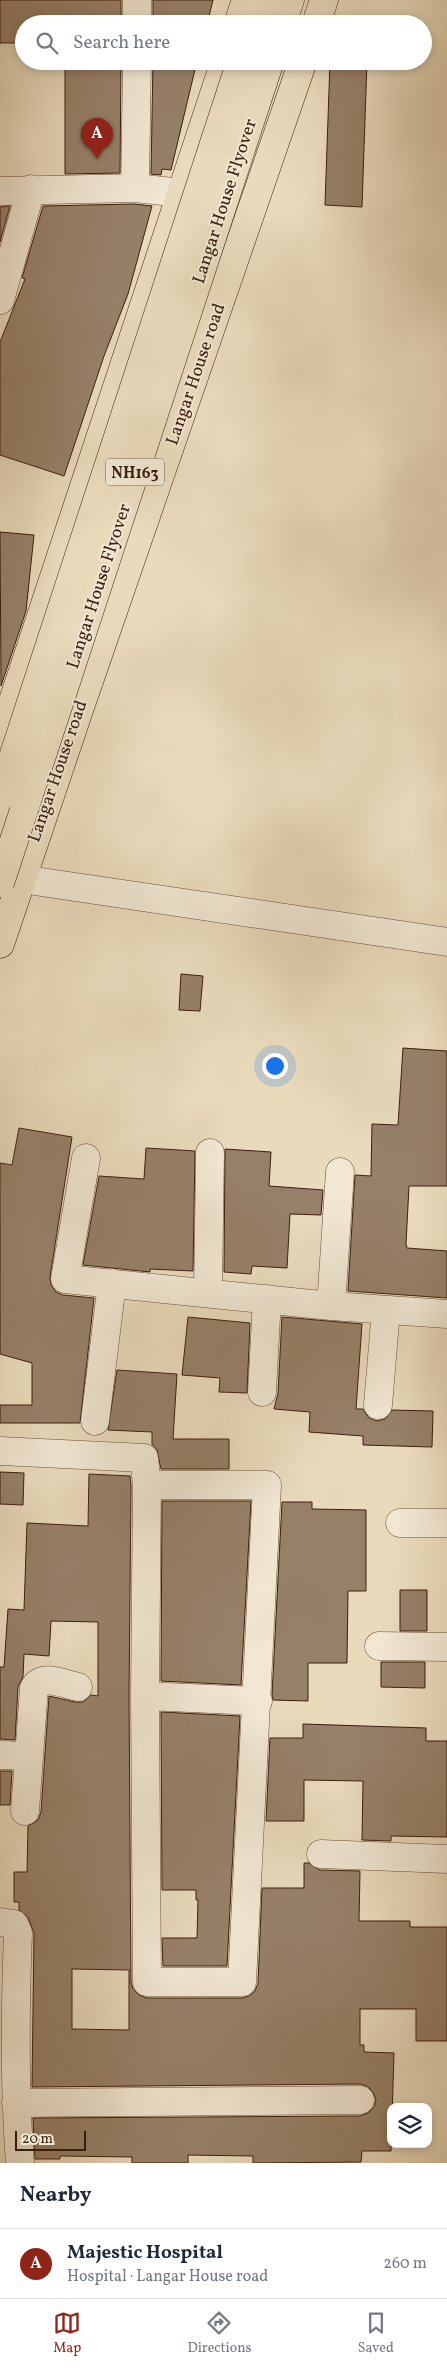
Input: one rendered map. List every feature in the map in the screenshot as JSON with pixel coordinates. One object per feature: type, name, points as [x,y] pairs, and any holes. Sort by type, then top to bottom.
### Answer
[{"type":"main road","points":[[241,15],[246,0]]},
{"type":"main road","points":[[256,15],[261,0]]},
{"type":"main road","points":[[285,15],[290,0]]},
{"type":"main road","points":[[319,15],[324,0]]},
{"type":"main road","points":[[2,726],[16,693],[222,70]]},
{"type":"main road","name":"Langar House Flyover","points":[[0,796],[238,70]]},
{"type":"main road","name":"Langar House Flyover","points":[[10,881],[267,70]]},
{"type":"main road","name":"Langar House road","points":[[0,944],[10,881],[78,713],[300,70]]},
{"type":"main road","points":[[16,693],[78,713]]},
{"type":"street","points":[[137,15],[138,0]]},
{"type":"street","points":[[135,188],[136,70]]},
{"type":"street","points":[[0,191],[135,188],[182,193]]},
{"type":"street","points":[[0,300],[31,189]]},
{"type":"street","points":[[10,881],[447,942]]},
{"type":"street","points":[[208,1293],[210,1153]]},
{"type":"street","points":[[86,1158],[65,1278],[331,1306],[447,1314]]},
{"type":"street","points":[[331,1306],[340,1172]]},
{"type":"street","points":[[95,1421],[112,1283]]},
{"type":"street","points":[[262,1392],[267,1299]]},
{"type":"street","points":[[378,1404],[386,1310]]},
{"type":"street","points":[[0,1451],[144,1458],[147,1485],[145,1696],[147,1982],[242,1982],[258,1701],[267,1485],[147,1485]]},
{"type":"street","points":[[400,1523],[447,1523]]},
{"type":"street","points":[[379,1646],[447,1646]]},
{"type":"street","points":[[25,1811],[33,1694],[38,1683],[47,1680],[78,1687]]},
{"type":"street","points":[[145,1696],[258,1701]]},
{"type":"street","points":[[0,1755],[29,1756]]},
{"type":"street","points":[[322,1854],[447,1859]]},
{"type":"street","points":[[0,1922],[14,1924],[18,1933],[7,2066],[16,2103],[20,2163]]},
{"type":"street","points":[[16,2103],[360,2100]]},
{"type":"building","points":[[0,0],[121,0],[121,15],[15,15],[15,43],[0,43]]},
{"type":"building","points":[[153,0],[213,0],[209,15],[153,15]]},
{"type":"building","points":[[65,70],[121,70],[120,173],[65,174]]},
{"type":"building","points":[[153,70],[195,70],[171,170],[162,169],[161,175],[151,174]]},
{"type":"building","points":[[330,70],[367,70],[362,207],[325,205]]},
{"type":"building","points":[[134,204],[152,206],[128,294],[104,356],[64,476],[0,455],[0,342],[25,279],[22,278],[43,206]]},
{"type":"building","points":[[10,206],[0,242],[0,207]]},
{"type":"building","points":[[0,532],[34,535],[26,611],[1,686]]},
{"type":"building","points":[[181,974],[203,976],[200,1011],[179,1010]]},
{"type":"building","points":[[403,1048],[447,1051],[447,1186],[409,1186],[406,1244],[407,1248],[447,1251],[447,1298],[348,1291],[355,1175],[371,1176],[372,1124],[398,1125]]},
{"type":"building","points":[[19,1128],[72,1137],[50,1277],[51,1285],[56,1292],[63,1295],[94,1298],[80,1423],[0,1423],[0,1405],[32,1405],[32,1363],[0,1354],[0,1163],[12,1165]]},
{"type":"building","points":[[146,1148],[195,1151],[193,1271],[150,1269],[150,1272],[83,1265],[99,1176],[144,1179]]},
{"type":"building","points":[[225,1149],[271,1152],[269,1186],[323,1190],[321,1215],[290,1214],[287,1268],[252,1266],[251,1274],[224,1272]]},
{"type":"building","points":[[188,1317],[250,1323],[247,1393],[219,1392],[220,1378],[182,1375]]},
{"type":"building","points":[[282,1317],[362,1324],[356,1409],[363,1409],[369,1418],[377,1421],[385,1419],[392,1410],[433,1411],[432,1447],[363,1445],[363,1436],[309,1432],[310,1412],[274,1409],[278,1393]]},
{"type":"building","points":[[117,1370],[177,1374],[173,1439],[229,1439],[229,1469],[161,1469],[157,1450],[152,1444],[152,1432],[108,1430]]},
{"type":"building","points":[[0,1472],[24,1473],[23,1505],[0,1504]]},
{"type":"building","points":[[89,1474],[130,1476],[131,1982],[133,1989],[139,1995],[147,1998],[242,1998],[249,1996],[255,1991],[258,1983],[262,1888],[304,1888],[304,1863],[309,1863],[320,1870],[360,1871],[359,1921],[410,1921],[410,1927],[447,1927],[447,2041],[416,2041],[416,2009],[360,2009],[360,2045],[364,2045],[364,2052],[394,2053],[392,2103],[387,2103],[387,2148],[391,2148],[391,2151],[362,2151],[361,2162],[253,2163],[253,2156],[188,2155],[188,2163],[132,2163],[132,2157],[60,2156],[60,2159],[35,2159],[33,2118],[360,2116],[368,2113],[374,2107],[376,2100],[373,2092],[367,2086],[360,2084],[32,2087],[34,1933],[28,1917],[19,1910],[19,1902],[14,1902],[14,1872],[27,1872],[28,1826],[38,1820],[41,1812],[49,1696],[83,1702],[91,1695],[98,1696],[98,1622],[51,1621],[49,1656],[24,1654],[23,1677],[18,1687],[15,1740],[0,1739],[0,1667],[4,1667],[8,1609],[24,1610],[27,1523],[88,1526]],"holes":[[[72,1969],[129,1970],[129,2030],[72,2029]]]},
{"type":"building","points":[[162,1501],[251,1501],[241,1685],[161,1681]]},
{"type":"building","points":[[282,1502],[312,1502],[312,1509],[366,1510],[366,1591],[348,1591],[347,1663],[308,1663],[308,1701],[273,1700],[272,1695]]},
{"type":"building","points":[[400,1590],[427,1590],[427,1631],[400,1631]]},
{"type":"building","points":[[381,1662],[425,1662],[425,1688],[381,1687]]},
{"type":"building","points":[[161,1712],[240,1716],[227,1966],[163,1966],[162,1938],[197,1938],[198,1900],[196,1900],[196,1890],[162,1890]]},
{"type":"building","points":[[303,1724],[426,1728],[426,1741],[447,1741],[447,1837],[391,1836],[391,1841],[362,1840],[363,1781],[304,1780],[304,1821],[266,1821],[270,1738],[303,1738]]},
{"type":"building","points":[[0,1771],[12,1771],[10,1805],[0,1805]]},
{"type":"place","name":"Majestic Hospital","points":[[97,159]]}]
